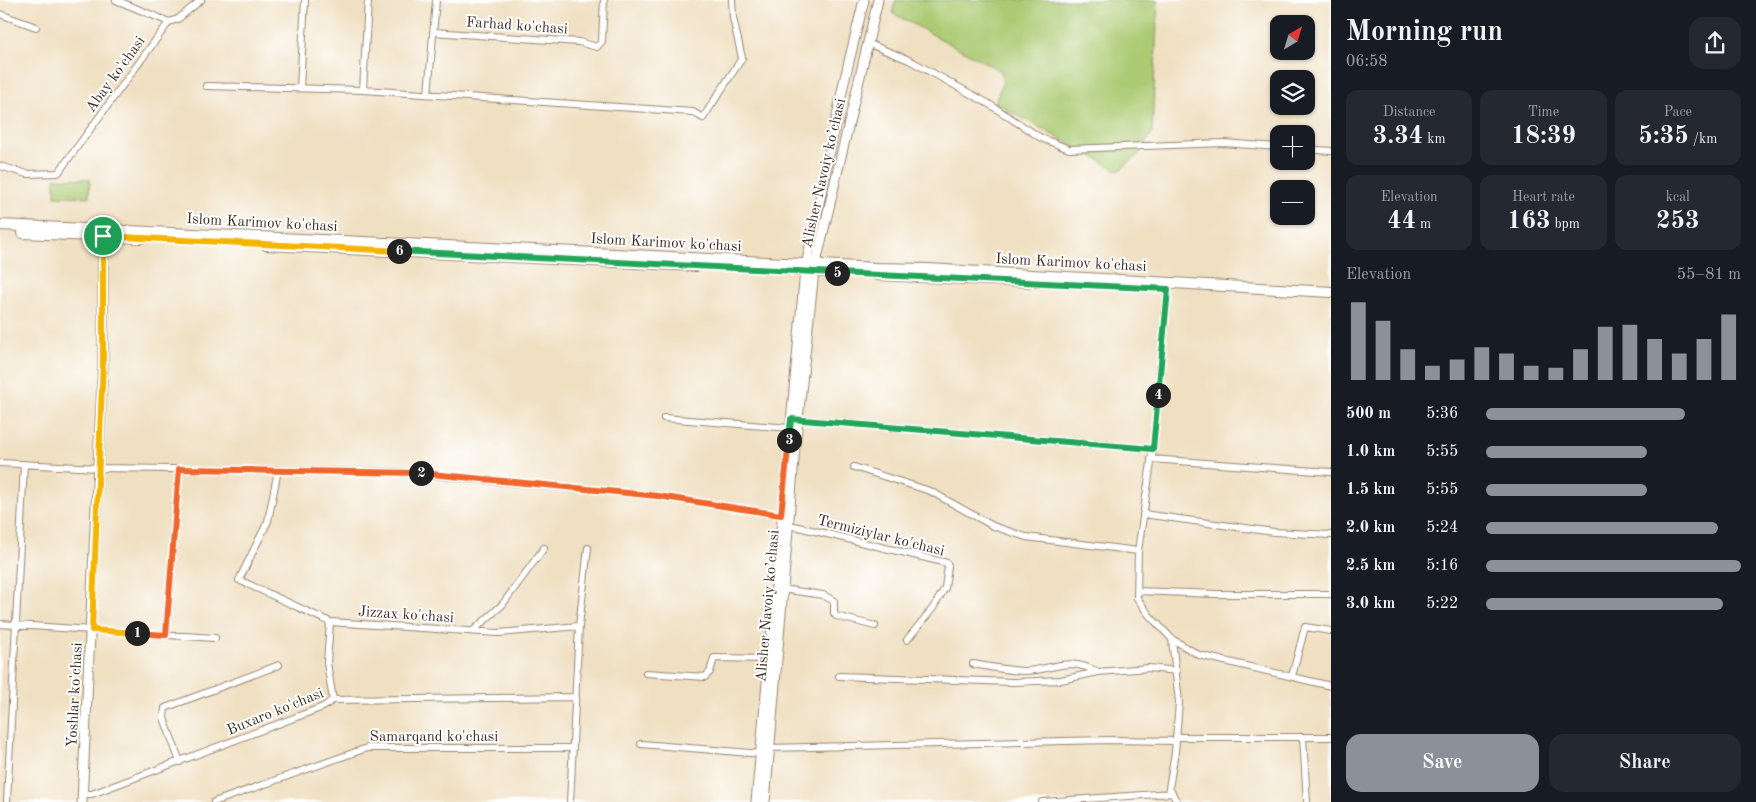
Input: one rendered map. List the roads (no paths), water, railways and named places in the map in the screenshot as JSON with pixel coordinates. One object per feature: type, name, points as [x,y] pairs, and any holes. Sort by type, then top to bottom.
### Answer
[{"type":"main road","name":"Alisher Navoiy ko’chasi","points":[[765,802],[772,659],[793,422],[810,268],[864,0]]},
{"type":"main road","name":"Alisher Navoiy ko’chasi","points":[[810,268],[878,0]]},
{"type":"main road","points":[[857,29],[870,32]]},
{"type":"main road","name":"Islom Karimov ko'chasi","points":[[0,225],[103,233],[1331,292]]},
{"type":"main road","name":"Islom Karimov ko'chasi","points":[[0,232],[103,233]]},
{"type":"main road","name":"Yoshlar ko'chasi","points":[[82,798],[92,630],[103,362],[103,233]]},
{"type":"main road","name":"Islom Karimov ko'chasi","points":[[810,268],[1331,299]]},
{"type":"main road","name":"Alisher Navoiy ko’chasi","points":[[772,659],[782,589],[785,520]]},
{"type":"main road","name":"Alisher Navoiy ko’chasi","points":[[756,802],[766,751]]},
{"type":"street","points":[[116,0],[162,17],[169,22]]},
{"type":"street","name":"Abay ko'chasi","points":[[0,166],[27,174],[58,173],[169,22],[178,20],[201,0]]},
{"type":"street","points":[[300,88],[304,0]]},
{"type":"street","points":[[363,90],[368,0]]},
{"type":"street","points":[[428,94],[436,0]]},
{"type":"street","name":"Farhad ko'chasi","points":[[433,32],[579,42],[597,47],[602,41],[604,0]]},
{"type":"street","points":[[206,86],[363,90],[428,94],[693,112],[703,118],[742,58],[733,18],[732,0]]},
{"type":"street","points":[[0,14],[36,27]]},
{"type":"street","points":[[867,43],[909,60],[989,104],[1041,138],[1068,149],[1223,143],[1270,146]]},
{"type":"street","points":[[1315,150],[1331,151]]},
{"type":"street","points":[[1168,289],[1153,449],[1138,551],[1137,598],[1145,610],[1172,639],[1199,655],[1331,686]]},
{"type":"street","points":[[664,418],[793,422],[1153,449]]},
{"type":"street","points":[[1151,459],[1331,472]]},
{"type":"street","name":"Termiziylar ko'chasi","points":[[0,463],[98,468],[399,472],[487,478],[658,496],[785,520],[947,563],[944,588],[933,608],[906,640]]},
{"type":"street","points":[[7,802],[24,464]]},
{"type":"street","points":[[854,466],[930,491],[993,526],[1026,537],[1138,551]]},
{"type":"street","points":[[166,635],[179,469]]},
{"type":"street","name":"Jizzax ko'chasi","points":[[278,470],[268,521],[239,580],[330,622],[498,633],[580,626]]},
{"type":"street","points":[[1143,514],[1274,532],[1331,535]]},
{"type":"street","points":[[473,632],[502,605],[544,548]]},
{"type":"street","points":[[570,802],[580,626],[588,548]]},
{"type":"street","points":[[782,589],[823,595],[834,601],[834,613],[836,616],[875,626]]},
{"type":"street","points":[[1137,591],[1216,594],[1331,594]]},
{"type":"street","points":[[330,622],[326,663],[332,700]]},
{"type":"street","points":[[0,624],[215,638]]},
{"type":"street","points":[[1292,676],[1305,627],[1331,631]]},
{"type":"street","points":[[1172,639],[1179,702],[1169,788],[1177,802]]},
{"type":"street","points":[[646,673],[705,677],[710,672],[714,658],[772,659]]},
{"type":"street","points":[[972,664],[1024,671],[1065,664],[1082,664],[1098,672]]},
{"type":"street","points":[[180,762],[164,718],[165,708],[279,665]]},
{"type":"street","points":[[839,676],[1014,682],[1061,680],[1098,672],[1149,668],[1176,671]]},
{"type":"street","name":"Buxaro ko'chasi","points":[[82,798],[323,707],[332,700],[576,697]]},
{"type":"street","points":[[1303,737],[1307,802]]},
{"type":"street","points":[[641,744],[766,751],[1110,740],[1331,737]]},
{"type":"street","name":"Samarqand ko'chasi","points":[[214,802],[367,748],[573,748]]},
{"type":"street","points":[[1042,802],[1172,793]]}]
